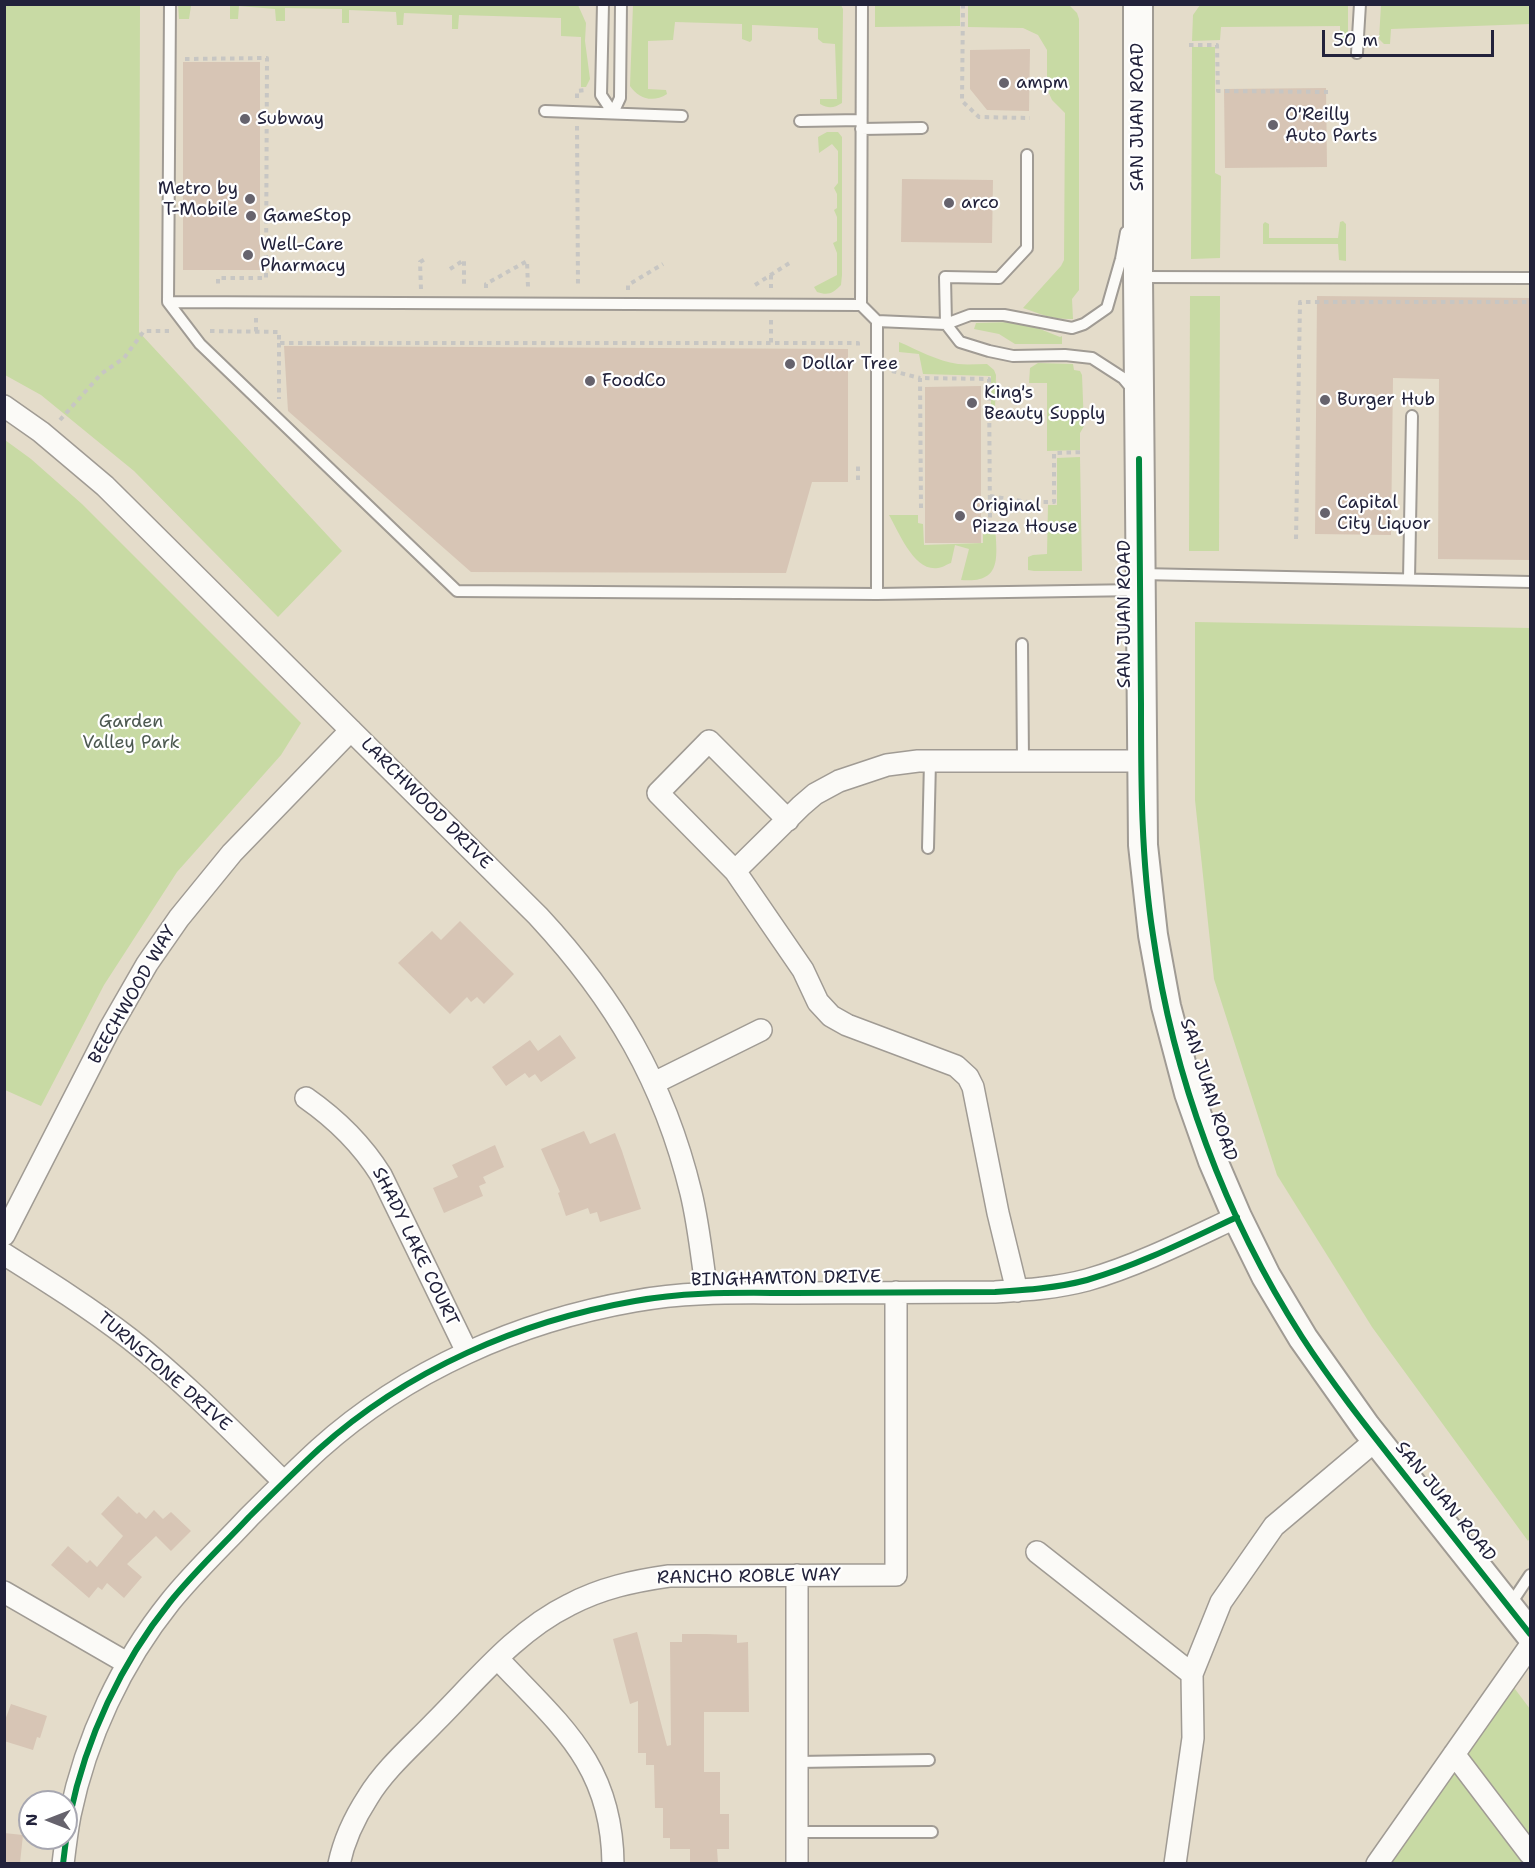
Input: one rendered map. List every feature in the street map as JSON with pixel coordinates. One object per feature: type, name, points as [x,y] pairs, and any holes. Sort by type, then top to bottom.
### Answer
[{"type":"main road","name":"SAN JUAN ROAD","points":[[1138,4],[1138,398],[1143,845],[1153,935],[1166,1006],[1189,1093],[1213,1161],[1266,1276],[1303,1338],[1376,1440],[1530,1634]]},
{"type":"street","name":"LARCHWOOD DRIVE","points":[[4,406],[41,432],[105,486],[530,909],[569,950],[594,981],[626,1030],[654,1083],[676,1138],[691,1195],[707,1293]]},
{"type":"street","name":"BEECHWOOD WAY","points":[[4,1235],[109,1030],[147,964],[179,918],[232,853],[351,730]]},
{"type":"street","points":[[788,820],[709,741],[658,793],[735,871],[803,969],[818,1002],[831,1016],[847,1025],[956,1066],[968,1077],[973,1087],[998,1214],[1017,1291]]},
{"type":"street","points":[[735,871],[815,794],[839,781],[887,765],[930,760],[1141,760]]},
{"type":"street","points":[[654,1083],[761,1030]]},
{"type":"street","name":"SHADY LAKE COURT","points":[[306,1098],[332,1116],[376,1166],[467,1352]]},
{"type":"street","name":"BINGHAMTON DRIVE","points":[[63,1863],[70,1816],[83,1764],[101,1716],[128,1663],[169,1603],[284,1482],[320,1448],[355,1420],[410,1383],[467,1352],[510,1334],[573,1314],[638,1300],[707,1293],[1017,1291],[1106,1274],[1148,1259],[1237,1217]]},
{"type":"street","name":"TURNSTONE DRIVE","points":[[4,1254],[71,1296],[130,1339],[187,1387],[284,1482]]},
{"type":"street","name":"RANCHO ROBLE WAY","points":[[339,1863],[351,1826],[369,1795],[391,1768],[510,1646],[537,1624],[567,1605],[600,1591],[634,1581],[669,1576],[896,1575],[896,1292]]},
{"type":"street","points":[[1175,1863],[1193,1738],[1192,1674],[1221,1602],[1274,1526],[1376,1440]]},
{"type":"street","points":[[1037,1552],[1192,1674]]},
{"type":"street","points":[[797,1575],[797,1863]]},
{"type":"street","points":[[4,1592],[128,1663]]},
{"type":"street","points":[[1377,1863],[1530,1646]]},
{"type":"street","points":[[498,1659],[572,1737],[590,1765],[603,1796],[611,1828],[613,1863]]},
{"type":"street","points":[[1454,1754],[1530,1854]]},
{"type":"lane","points":[[170,4],[168,302],[200,344],[457,591],[877,594],[1140,582],[1409,579],[1530,582]]},
{"type":"lane","points":[[603,4],[601,95],[613,113]]},
{"type":"lane","points":[[613,113],[620,98],[621,4]]},
{"type":"lane","points":[[861,305],[862,4]]},
{"type":"lane","points":[[1357,53],[1360,4]]},
{"type":"lane","points":[[545,111],[682,116]]},
{"type":"lane","points":[[800,121],[922,128]]},
{"type":"lane","points":[[1027,155],[1027,248],[999,278],[945,277],[946,324],[960,342],[988,351],[1013,356],[1065,355],[1092,358],[1123,378],[1138,398]]},
{"type":"lane","points":[[168,302],[861,305],[877,321],[946,324],[970,315],[1004,315],[1072,328],[1084,324],[1107,308],[1121,258],[1138,172]]},
{"type":"lane","points":[[1138,277],[1530,278]]},
{"type":"lane","points":[[877,321],[877,594]]},
{"type":"lane","points":[[1409,579],[1412,416]]},
{"type":"lane","points":[[1022,644],[1023,760]]},
{"type":"lane","points":[[928,848],[930,760]]},
{"type":"lane","points":[[1509,1606],[1530,1575]]},
{"type":"lane","points":[[797,1762],[929,1760]]},
{"type":"lane","points":[[797,1832],[932,1832]]},
{"type":"path","points":[[963,4],[962,101],[979,117],[1030,118]]},
{"type":"path","points":[[1189,45],[1217,45],[1218,91],[1328,92]]},
{"type":"path","points":[[182,59],[267,58],[266,278],[218,278],[218,285],[227,286]]},
{"type":"path","points":[[578,288],[577,91],[590,90]]},
{"type":"path","points":[[450,269],[464,260],[464,297]]},
{"type":"path","points":[[486,297],[486,284],[527,261],[528,297]]},
{"type":"path","points":[[755,285],[791,262]]},
{"type":"path","points":[[627,297],[628,285],[663,264]]},
{"type":"path","points":[[256,302],[256,332]]},
{"type":"path","points":[[1296,539],[1300,302],[1530,302]]},
{"type":"path","points":[[59,420],[101,374],[124,358],[144,331],[279,332],[279,402]]},
{"type":"path","points":[[279,343],[858,343],[858,353]]},
{"type":"path","points":[[921,508],[920,378],[988,379],[990,520]]},
{"type":"path","points":[[990,496],[1028,502],[1054,502],[1054,453],[1084,452]]},
{"type":"path","points":[[858,457],[858,480]]},
{"type":"green space","points":[[5,4],[140,5],[139,332],[342,551],[278,617],[134,471],[41,395],[5,375]]},
{"type":"green space","points":[[178,4],[578,5],[586,23],[585,41],[590,79],[586,87],[581,87],[581,37],[561,36],[561,18],[459,15],[458,29],[452,29],[452,15],[404,13],[403,25],[397,25],[396,12],[349,10],[349,23],[342,23],[342,9],[285,8],[285,21],[276,21],[275,9],[239,6],[238,19],[230,19],[230,6],[191,6],[189,19],[179,19]]},
{"type":"green space","points":[[633,5],[841,5],[843,9],[842,103],[836,106],[829,107],[820,104],[820,99],[837,99],[835,44],[823,43],[818,39],[818,28],[752,25],[750,42],[742,39],[742,24],[675,22],[673,40],[648,41],[648,89],[666,90],[667,94],[652,99],[642,97],[630,86]]},
{"type":"green space","points":[[875,5],[960,5],[960,26],[875,27]]},
{"type":"green space","points":[[968,5],[1069,5],[1077,13],[1079,19],[1079,290],[1072,299],[1073,319],[1053,318],[1023,308],[1064,260],[1065,113],[1052,100],[1047,89],[1047,50],[1038,35],[1023,28],[968,27]]},
{"type":"green space","points":[[1200,5],[1348,5],[1348,41],[1340,41],[1340,26],[1221,27],[1220,40],[1192,41],[1193,15]]},
{"type":"green space","points":[[1381,5],[1530,5],[1530,24],[1391,29],[1390,44],[1384,44],[1379,39]]},
{"type":"green space","points":[[1192,47],[1215,47],[1215,173],[1221,176],[1220,258],[1191,259]]},
{"type":"green space","points":[[827,132],[838,132],[842,137],[842,275],[841,285],[833,292],[825,294],[817,292],[814,287],[837,275],[837,253],[833,243],[837,241],[837,217],[834,210],[837,208],[837,194],[834,188],[838,183],[838,151],[832,144],[819,153],[818,137]]},
{"type":"green space","points":[[1343,221],[1346,224],[1346,261],[1339,260],[1338,244],[1263,244],[1263,224],[1265,222],[1269,224],[1269,238],[1338,238],[1340,222]]},
{"type":"green space","points":[[1190,296],[1220,296],[1219,551],[1189,551]]},
{"type":"green space","points":[[1012,322],[1062,336],[1062,344],[1015,344],[999,334],[974,329],[976,323]]},
{"type":"green space","points":[[899,342],[950,363],[987,364],[996,375],[995,410],[991,410],[991,376],[923,374],[919,354],[899,352]]},
{"type":"green space","points":[[1038,363],[1073,364],[1074,370],[1080,371],[1082,375],[1084,426],[1080,433],[1080,450],[1047,451],[1047,383],[1029,383],[1030,368]]},
{"type":"green space","name":"Garden Valley Park","points":[[5,440],[31,459],[82,504],[301,723],[281,755],[177,872],[104,985],[41,1106],[5,1090]]},
{"type":"green space","points":[[1080,457],[1082,571],[1028,570],[1028,557],[1047,554],[1048,505],[1057,505],[1057,458]]},
{"type":"green space","points":[[889,515],[918,515],[918,523],[923,524],[924,545],[983,543],[983,522],[995,522],[996,555],[991,572],[975,580],[961,580],[969,549],[955,545],[951,563],[938,568],[929,568],[908,549]]},
{"type":"green space","points":[[1195,622],[1530,628],[1530,1538],[1528,1541],[1372,1327],[1277,1175],[1214,979],[1195,800]]},
{"type":"green space","points":[[1509,1681],[1530,1709],[1530,1863],[1366,1864]]},
{"type":"building","points":[[1030,49],[1029,111],[987,110],[970,89],[970,50]]},
{"type":"building","points":[[183,62],[260,62],[260,270],[183,270]]},
{"type":"building","points":[[1326,88],[1327,167],[1225,168],[1224,89]]},
{"type":"building","points":[[902,179],[993,180],[992,243],[901,242]]},
{"type":"building","points":[[1317,296],[1530,298],[1530,560],[1438,559],[1439,379],[1393,378],[1391,535],[1315,534]]},
{"type":"building","points":[[284,346],[848,349],[848,482],[812,482],[786,573],[471,572],[288,411]]},
{"type":"building","points":[[981,386],[981,543],[925,543],[925,387]]},
{"type":"building","points":[[460,921],[514,974],[484,1004],[477,997],[471,1002],[467,997],[450,1014],[398,963],[432,931],[441,940]]},
{"type":"building","points":[[560,1035],[576,1058],[541,1082],[535,1074],[529,1078],[525,1073],[506,1086],[492,1067],[530,1040],[538,1051]]},
{"type":"building","points":[[584,1131],[590,1144],[615,1133],[641,1209],[600,1222],[597,1212],[590,1214],[588,1208],[566,1216],[558,1193],[560,1192],[541,1149]]},
{"type":"building","points":[[495,1145],[504,1167],[483,1177],[486,1183],[479,1186],[483,1196],[444,1213],[433,1188],[458,1177],[452,1165]]},
{"type":"building","points":[[118,1496],[137,1514],[139,1512],[146,1519],[154,1510],[163,1519],[171,1512],[191,1531],[171,1551],[156,1536],[127,1564],[142,1577],[124,1598],[107,1583],[102,1590],[98,1587],[89,1598],[51,1565],[68,1546],[87,1563],[90,1560],[97,1567],[123,1536],[101,1514]]},
{"type":"building","points":[[637,1632],[667,1746],[671,1745],[670,1642],[682,1642],[682,1634],[706,1634],[737,1635],[737,1643],[748,1642],[749,1712],[704,1712],[704,1772],[720,1772],[720,1814],[729,1814],[729,1849],[717,1849],[718,1863],[690,1863],[690,1849],[670,1849],[670,1838],[663,1838],[663,1808],[655,1808],[654,1765],[646,1765],[646,1753],[638,1753],[638,1701],[630,1704],[613,1639]]},
{"type":"building","points":[[11,1704],[47,1716],[40,1738],[37,1737],[33,1750],[4,1741],[4,1723]]},
{"type":"building","points":[[4,1833],[18,1834],[18,1850],[21,1850],[20,1863],[4,1863]]},
{"type":"cycle path","points":[[1139,459],[1142,791],[1146,878],[1162,988],[1189,1093],[1226,1195],[1274,1291],[1302,1337],[1354,1411],[1530,1634]]},
{"type":"cycle path","points":[[63,1864],[69,1821],[85,1758],[121,1676],[152,1626],[199,1569],[319,1449],[389,1395],[427,1373],[467,1353],[549,1321],[655,1298],[734,1293],[995,1292],[1064,1285],[1125,1267],[1237,1217]]},
{"type":"place","name":"ampm","points":[[1004,83]]},
{"type":"place","name":"Subway","points":[[245,119]]},
{"type":"place","name":"O'Reilly Auto Parts","points":[[1273,125]]},
{"type":"place","name":"Metro by T-Mobile","points":[[250,199]]},
{"type":"place","name":"arco","points":[[949,203]]},
{"type":"place","name":"GameStop","points":[[251,216]]},
{"type":"place","name":"Well-Care Pharmacy","points":[[248,255]]},
{"type":"place","name":"Dollar Tree","points":[[790,364]]},
{"type":"place","name":"FoodCo","points":[[590,381]]},
{"type":"place","name":"Burger Hub","points":[[1325,400]]},
{"type":"place","name":"King's Beauty Supply","points":[[972,403]]},
{"type":"place","name":"Capital City Liquor","points":[[1325,513]]},
{"type":"place","name":"Original Pizza House","points":[[960,516]]}]
